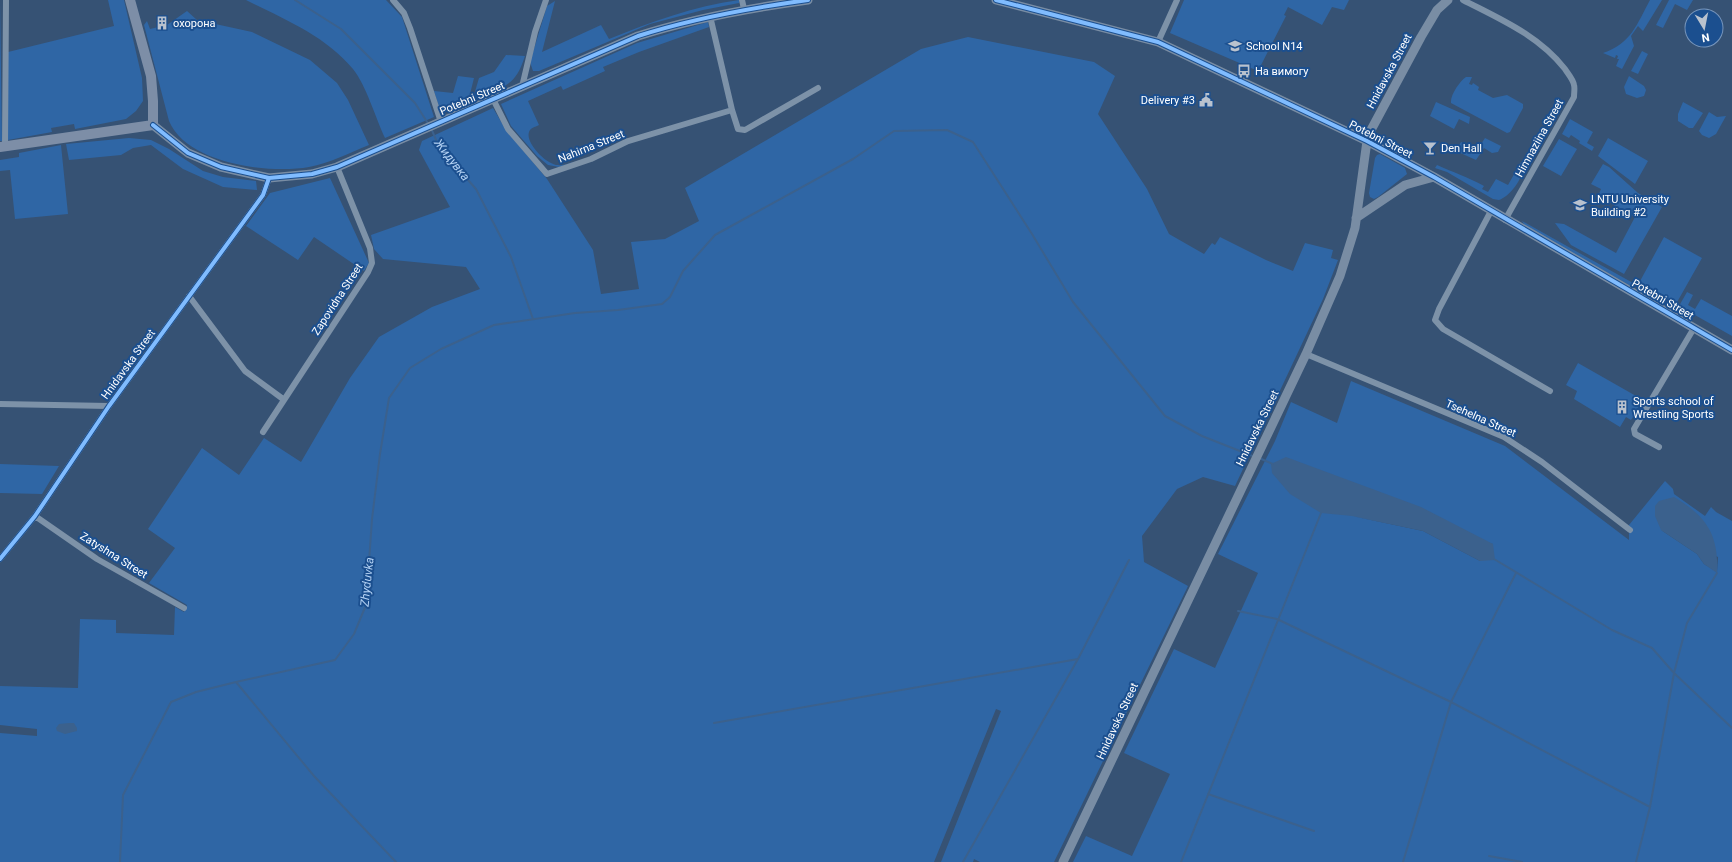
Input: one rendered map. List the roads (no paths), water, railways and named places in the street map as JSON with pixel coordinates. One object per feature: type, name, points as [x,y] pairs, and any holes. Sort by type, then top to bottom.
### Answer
[{"type":"main road","points":[[2,147],[153,125],[151,76],[130,0]]},
{"type":"street","points":[[2,147],[6,0]]},
{"type":"street","points":[[393,0],[404,13],[410,28],[438,123]]},
{"type":"street","points":[[522,87],[546,0]]},
{"type":"street","name":"Potebni Street","points":[[153,125],[188,153],[220,167],[269,178],[312,174],[337,167],[638,36],[678,23],[710,16],[743,5],[808,0]]},
{"type":"street","name":"Potebni Street","points":[[996,0],[1014,2],[1158,42],[1367,140],[1434,177],[1505,220],[1732,350]]},
{"type":"street","points":[[1158,42],[1177,0]]},
{"type":"street","name":"Hnidavska Street","points":[[1063,862],[1306,354],[1340,276],[1356,218],[1367,140],[1371,130],[1421,37],[1438,10],[1448,0]]},
{"type":"street","name":"Himnaziina Street","points":[[1463,0],[1526,33],[1543,46],[1558,61],[1575,86],[1574,97],[1505,220]]},
{"type":"street","points":[[710,16],[737,128],[743,130],[818,88]]},
{"type":"street","name":"Nahirna Street","points":[[493,99],[508,128],[547,174],[591,159],[628,141],[732,110]]},
{"type":"street","name":"Zapovidna Street","points":[[263,432],[372,264],[370,248],[337,167]]},
{"type":"street","points":[[1356,218],[1405,185],[1434,177]]},
{"type":"street","name":"Hnidavska Street","points":[[0,560],[36,516],[110,406],[263,195],[269,178]]},
{"type":"street","points":[[1491,211],[1435,316],[1435,320],[1443,329],[1550,391]]},
{"type":"street","points":[[189,296],[244,371],[283,399]]},
{"type":"street","points":[[1660,447],[1635,434],[1634,429],[1694,328]]},
{"type":"street","name":"Tsehelna Street","points":[[1306,354],[1504,437],[1547,466],[1630,530]]},
{"type":"street","points":[[0,404],[110,406]]},
{"type":"street","name":"Zatyshna Street","points":[[36,516],[97,559],[184,608]]},
{"type":"waterway","name":"Жидувка","points":[[295,0],[341,29],[415,103],[429,125]]},
{"type":"waterway","name":"Жидувка","points":[[431,128],[439,147],[476,189],[511,257],[533,319]]},
{"type":"waterway","name":"Zhyduvka","points":[[396,862],[314,776],[236,682],[335,660],[354,634],[366,605],[372,519],[389,398],[410,368],[441,349],[494,325],[575,313],[618,310],[662,304],[670,297],[683,271],[715,235],[853,159],[894,131],[947,130],[973,142],[1032,234],[1073,302],[1165,416],[1202,436],[1255,457]]},
{"type":"waterway","points":[[1259,458],[1273,464]]},
{"type":"waterway","points":[[1181,862],[1321,513]]},
{"type":"waterway","points":[[1494,559],[1612,630],[1652,648],[1674,673],[1732,728]]},
{"type":"waterway","points":[[963,862],[1078,659],[1129,560]]},
{"type":"waterway","points":[[1403,862],[1451,702],[1516,573]]},
{"type":"waterway","points":[[1636,862],[1650,807],[1674,673],[1687,623],[1717,573]]},
{"type":"waterway","points":[[1238,611],[1277,619],[1451,702],[1650,807]]},
{"type":"waterway","points":[[714,723],[1078,659]]},
{"type":"waterway","points":[[120,862],[123,795],[171,702],[196,692],[236,682]]},
{"type":"waterway","points":[[1208,794],[1314,831]]},
{"type":"waterway","points":[[1489,856],[1522,862]]},
{"type":"place","name":"охорона","points":[[162,23]]},
{"type":"place","name":"School N14","points":[[1235,46]]},
{"type":"place","name":"На вимогу","points":[[1244,71]]},
{"type":"place","name":"Delivery #3","points":[[1206,100]]},
{"type":"place","name":"Den Hall","points":[[1430,148]]},
{"type":"place","name":"LNTU University Building #2","points":[[1580,205]]},
{"type":"place","name":"Sports school of Wrestling Sports","points":[[1622,407]]}]
